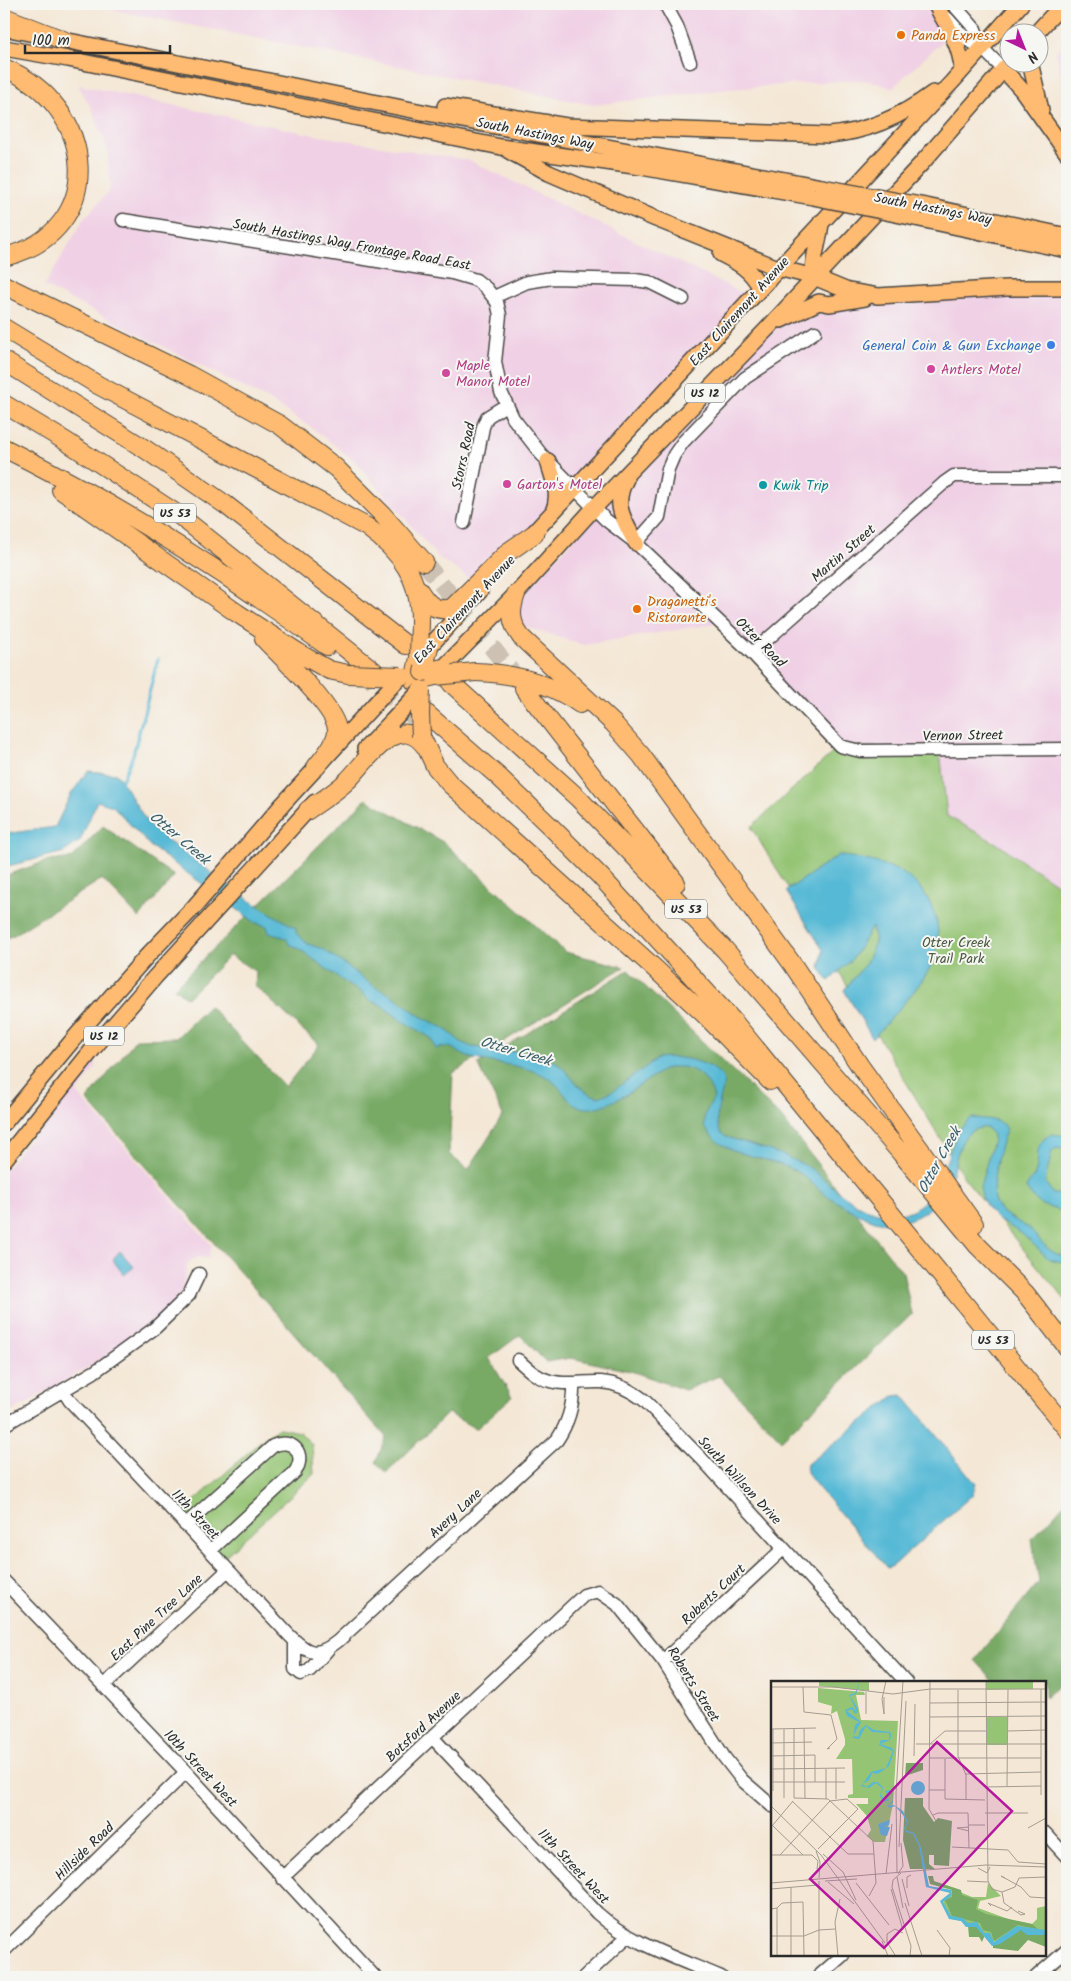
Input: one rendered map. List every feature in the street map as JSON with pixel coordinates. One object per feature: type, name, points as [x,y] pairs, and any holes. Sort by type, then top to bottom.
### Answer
[{"type":"highway","points":[[4,17],[63,40]]},
{"type":"highway","points":[[4,68],[34,84],[57,107],[73,133],[80,166],[72,201],[56,227],[31,248],[4,257]]},
{"type":"highway","points":[[4,285],[189,374],[280,425],[336,468],[382,514],[424,562]]},
{"type":"highway","points":[[4,328],[98,385]]},
{"type":"highway","points":[[4,339],[98,385],[367,527],[380,536],[395,553],[409,572],[424,600],[433,607],[446,610],[452,608],[508,552],[534,534]]},
{"type":"highway","name":"US 53","points":[[4,361],[145,449],[226,505],[406,645]]},
{"type":"highway","name":"US 53","points":[[4,404],[67,442],[180,516],[361,672]]},
{"type":"highway","points":[[4,449],[92,496],[213,567],[361,672]]},
{"type":"highway","points":[[4,449],[237,613],[319,666],[337,673],[475,672],[515,676],[540,683],[567,695],[600,720],[656,777]]},
{"type":"highway","points":[[417,588],[423,673],[420,714],[435,766],[449,783],[704,1014],[846,1161]]},
{"type":"highway","points":[[516,594],[511,608],[512,620],[521,637],[614,724],[656,777],[793,965],[982,1244],[1067,1347]]},
{"type":"highway","points":[[237,613],[295,671],[334,719],[337,728],[335,739],[316,767]]},
{"type":"highway","name":"US 53","points":[[423,673],[583,803],[725,950],[982,1244]]},
{"type":"highway","points":[[524,688],[678,885],[725,950]]},
{"type":"highway","points":[[308,810],[348,781],[390,738],[401,733],[408,733],[418,737],[426,732]]},
{"type":"highway","name":"US 53","points":[[426,732],[499,777],[600,876],[734,1022],[1067,1429]]},
{"type":"main road","name":"East Clairemont Avenue","points":[[308,810],[392,721],[423,673],[534,534],[1021,4]]},
{"type":"main road","points":[[1046,22],[1063,4]]},
{"type":"main road","points":[[347,96],[387,96],[567,126],[828,135],[861,130],[915,106],[962,70],[956,43],[935,5]]},
{"type":"main road","name":"South Hastings Way","points":[[4,28],[817,192],[915,218],[1067,250]]},
{"type":"main road","name":"South Hastings Way","points":[[4,48],[87,63],[501,147],[926,206],[1067,236]]},
{"type":"main road","name":"East Clairemont Avenue","points":[[316,767],[374,705],[459,650],[516,594],[594,508],[767,329],[1002,72]]},
{"type":"main road","points":[[1011,72],[1067,153]]},
{"type":"main road","points":[[1032,72],[1042,117]]},
{"type":"main road","points":[[501,147],[549,173],[778,268],[814,277],[838,289],[878,296]]},
{"type":"main road","points":[[656,219],[698,244],[746,267],[760,287]]},
{"type":"main road","points":[[814,277],[813,264],[820,238],[821,222]]},
{"type":"main road","points":[[767,329],[798,310],[819,302],[829,304],[878,296],[1007,288],[1067,288]]},
{"type":"main road","points":[[548,461],[558,495],[553,513]]},
{"type":"main road","points":[[630,471],[620,492],[619,500],[624,519],[636,543]]},
{"type":"main road","name":"US 12","points":[[4,1124],[77,1035],[195,906],[316,767]]},
{"type":"main road","name":"US 12","points":[[4,1160],[93,1049],[155,977],[308,810]]},
{"type":"street","points":[[666,4],[677,26],[690,62]]},
{"type":"street","points":[[953,4],[975,29],[982,48]]},
{"type":"street","points":[[962,13],[971,4]]},
{"type":"street","points":[[935,5],[966,39],[998,60]]},
{"type":"street","name":"South Hastings Way Frontage Road East","points":[[123,220],[463,275],[481,284],[494,297]]},
{"type":"street","points":[[575,489],[522,430],[506,405],[496,370],[496,347],[500,315],[494,297],[528,282],[552,278],[635,280],[660,287],[682,299]]},
{"type":"street","points":[[636,543],[659,516],[668,469],[683,442],[745,378],[815,332]]},
{"type":"street","name":"Storrs Road","points":[[464,523],[483,427],[487,418],[506,405]]},
{"type":"street","name":"Martin Street","points":[[752,653],[954,476],[1067,476]]},
{"type":"street","name":"Otter Road","points":[[575,489],[594,508],[636,543],[752,653],[840,746],[860,751]]},
{"type":"street","name":"Vernon Street","points":[[860,751],[1067,749]]},
{"type":"street","points":[[4,1424],[119,1356],[155,1328],[189,1295],[199,1274]]},
{"type":"street","name":"South Willson Drive","points":[[518,1360],[541,1378],[560,1383],[602,1382],[634,1393],[644,1400],[905,1681]]},
{"type":"street","name":"Avery Lane","points":[[296,1642],[294,1664],[295,1669],[301,1674],[310,1670],[329,1648],[557,1440],[568,1420],[572,1406],[573,1383]]},
{"type":"street","name":"11th Street","points":[[63,1390],[70,1402],[296,1642],[302,1648],[312,1652]]},
{"type":"street","points":[[185,1525],[273,1446],[285,1443],[293,1446],[301,1458],[300,1465],[295,1472],[210,1551]]},
{"type":"street","name":"Roberts Court","points":[[663,1661],[783,1549]]},
{"type":"street","name":"East Pine Tree Lane","points":[[103,1686],[228,1570]]},
{"type":"street","name":"10th Street West","points":[[4,1581],[186,1772],[375,1977]]},
{"type":"street","name":"Roberts Street","points":[[584,1595],[598,1591],[617,1604],[663,1661],[724,1757],[742,1780],[771,1805]]},
{"type":"street","name":"Botsford Avenue","points":[[282,1878],[584,1595]]},
{"type":"street","name":"Avery Lane","points":[[312,1652],[322,1652],[329,1648]]},
{"type":"street","name":"11th Street West","points":[[433,1738],[612,1927],[628,1936],[721,1977]]},
{"type":"street","name":"Hillside Road","points":[[4,1951],[186,1772]]},
{"type":"street","points":[[1046,1834],[1067,1857]]},
{"type":"street","points":[[584,1977],[628,1936]]},
{"type":"street","points":[[1036,1977],[1067,1950]]},
{"type":"street","points":[[818,1977],[842,1956]]},
{"type":"shaded area","points":[[84,4],[957,4],[937,25],[946,38],[892,88],[869,81],[852,80],[729,89],[593,105]]},
{"type":"shaded area","points":[[1067,39],[1067,105],[1056,52]]},
{"type":"shaded area","points":[[78,85],[314,135],[468,160],[751,297],[483,588],[438,557],[358,464],[315,430],[270,401],[44,286],[84,219],[110,190],[108,151],[93,111]]},
{"type":"shaded area","points":[[1067,288],[1067,891],[996,843],[947,816],[940,750],[840,746],[720,623],[583,645],[517,624],[517,601],[767,329],[807,306]]},
{"type":"shaded area","points":[[92,1061],[96,1063],[96,1067],[77,1093],[212,1246],[208,1258],[198,1257],[188,1262],[182,1290],[162,1314],[140,1332],[102,1359],[4,1416],[4,1171]]},
{"type":"green space","name":"Otter Creek Trail Park","points":[[840,746],[940,750],[947,816],[996,843],[1067,891],[1067,1302],[965,1179],[751,827]]},
{"type":"green space","points":[[366,799],[443,842],[565,952],[624,967],[453,1073],[449,1154],[468,1170],[503,1115],[478,1064],[628,970],[780,1116],[903,1273],[912,1314],[781,1440],[719,1376],[685,1390],[634,1372],[571,1358],[546,1362],[520,1335],[489,1358],[512,1397],[476,1429],[448,1413],[386,1473],[376,1462],[386,1437],[87,1100],[136,1039],[176,1038],[209,1006],[285,1087],[319,1045],[255,986],[256,972],[230,955],[187,998],[174,988]]},
{"type":"green space","points":[[103,826],[174,876],[139,918],[102,879],[14,935],[4,939],[4,876],[44,862],[72,858]]},
{"type":"green space","points":[[279,1428],[300,1432],[312,1445],[314,1474],[220,1561],[178,1516],[263,1439]]},
{"type":"green space","points":[[1067,1501],[1067,1678],[1046,1697],[1046,1681],[994,1681],[975,1660],[1039,1582],[1032,1539]]},
{"type":"water","points":[[88,771],[117,774],[149,825],[172,844],[255,904],[296,928],[296,933],[308,944],[323,949],[374,986],[395,997],[420,1016],[444,1028],[462,1043],[472,1047],[517,1052],[550,1060],[557,1063],[580,1087],[599,1097],[613,1091],[658,1058],[685,1059],[704,1064],[713,1068],[724,1080],[717,1117],[720,1130],[724,1136],[786,1156],[806,1166],[846,1197],[872,1211],[898,1214],[912,1210],[920,1205],[936,1185],[959,1129],[971,1118],[1001,1123],[1007,1129],[998,1156],[994,1179],[993,1190],[996,1205],[1030,1230],[1051,1251],[1067,1256],[1067,1263],[1049,1259],[1021,1233],[998,1220],[990,1212],[983,1200],[980,1187],[993,1140],[993,1135],[987,1128],[970,1132],[964,1139],[949,1181],[939,1197],[926,1211],[901,1222],[885,1223],[875,1221],[838,1202],[798,1172],[780,1164],[741,1153],[717,1141],[704,1126],[705,1114],[714,1098],[706,1081],[694,1071],[678,1067],[661,1071],[618,1099],[594,1108],[583,1108],[573,1103],[549,1079],[536,1072],[471,1058],[447,1047],[436,1049],[431,1038],[401,1020],[380,1004],[371,1001],[360,991],[350,986],[298,948],[289,944],[286,938],[269,933],[267,926],[256,923],[150,846],[113,806],[97,801],[80,841],[64,852],[4,867],[4,834],[55,827],[71,794]]},
{"type":"water","points":[[839,855],[881,864],[904,874],[923,891],[930,902],[937,926],[936,952],[927,973],[873,1039],[844,990],[866,963],[875,942],[872,927],[853,958],[829,981],[820,969],[823,950],[786,891]]},
{"type":"water","points":[[1052,1134],[1067,1136],[1067,1150],[1057,1148],[1052,1151],[1045,1182],[1053,1194],[1067,1194],[1067,1212],[1039,1203],[1026,1188],[1035,1173],[1040,1145],[1046,1137]]},
{"type":"water","points":[[120,1251],[134,1267],[124,1275],[113,1259]]},
{"type":"water","points":[[903,1395],[976,1484],[972,1495],[893,1566],[887,1568],[816,1485],[809,1476],[806,1467],[807,1464],[894,1396]]},
{"type":"waterway","points":[[120,785],[133,755],[158,659]]},
{"type":"tunnel","points":[[424,562],[521,684]]},
{"type":"tunnel","points":[[360,670],[429,730]]},
{"type":"place","name":"Panda Express","points":[[901,35]]},
{"type":"place","name":"General Coin & Gun Exchange","points":[[1051,345]]},
{"type":"place","name":"Antlers Motel","points":[[931,369]]},
{"type":"place","name":"Maple Manor Motel","points":[[446,373]]},
{"type":"place","name":"Garton's Motel","points":[[507,484]]},
{"type":"place","name":"Kwik Trip","points":[[763,485]]},
{"type":"place","name":"Draganetti's Ristorante","points":[[637,609]]},
{"type":"water label","name":"Otter Creek","points":[[180,838]]},
{"type":"water label","name":"Otter Creek","points":[[516,1051]]},
{"type":"water label","name":"Otter Creek","points":[[939,1160]]}]
